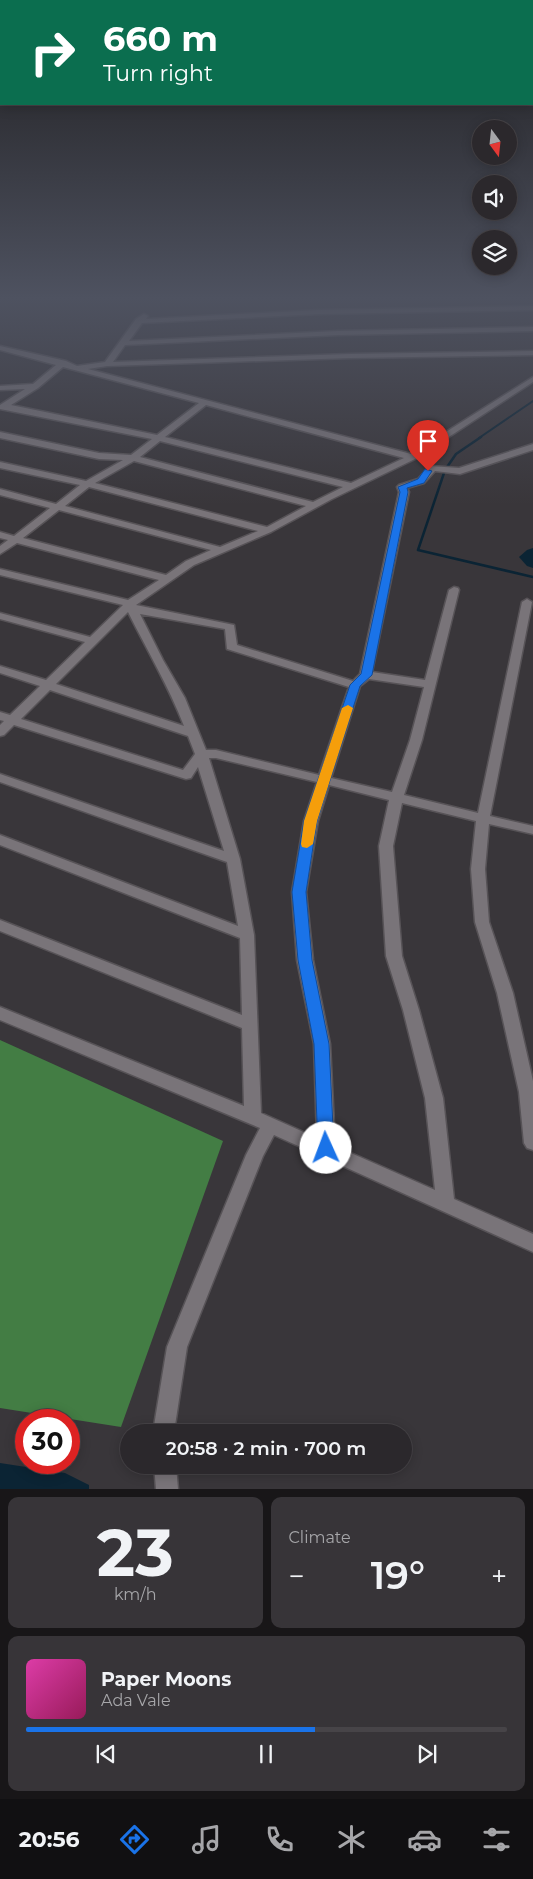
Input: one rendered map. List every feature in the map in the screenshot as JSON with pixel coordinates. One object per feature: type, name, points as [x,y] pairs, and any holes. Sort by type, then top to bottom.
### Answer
[{"type":"street","points":[[2,407],[35,386],[61,365]]},
{"type":"street","points":[[69,365],[412,457]]},
{"type":"street","points":[[78,368],[97,365]]},
{"type":"street","points":[[0,732],[92,641],[165,578],[190,563],[268,530],[412,457],[533,378]]},
{"type":"street","points":[[0,388],[35,386]]},
{"type":"street","points":[[0,551],[88,484],[133,458],[205,402]]},
{"type":"street","points":[[2,407],[159,438],[352,486]]},
{"type":"street","points":[[0,435],[99,456],[133,458],[315,505]]},
{"type":"street","points":[[326,1148],[322,1044],[305,960],[299,892],[311,821],[355,685],[366,675],[404,492],[402,487],[421,481],[432,468],[460,471],[533,447]]},
{"type":"street","points":[[0,465],[88,484],[268,530]]},
{"type":"street","points":[[0,492],[221,550]]},
{"type":"street","points":[[0,535],[165,578]]},
{"type":"street","points":[[0,572],[132,606],[230,627],[231,647],[355,685]]},
{"type":"street","points":[[445,1203],[434,1098],[411,1010],[394,956],[386,846],[396,799],[416,740],[454,590]]},
{"type":"street","points":[[527,602],[483,819],[478,869],[482,922],[505,993],[527,1092],[533,1143]]},
{"type":"street","points":[[132,606],[157,660],[179,698],[201,754],[233,859],[247,935],[251,1025],[262,1120],[255,1155],[177,1347],[164,1424]]},
{"type":"street","points":[[0,616],[92,641]]},
{"type":"street","points":[[0,669],[50,684],[192,733]]},
{"type":"street","points":[[366,675],[430,684]]},
{"type":"street","points":[[0,716],[186,775],[201,754]]},
{"type":"street","points":[[201,754],[216,754],[396,799],[533,830]]},
{"type":"street","points":[[0,778],[233,859]]},
{"type":"street","points":[[0,840],[247,935]]},
{"type":"street","points":[[0,925],[251,1025]]},
{"type":"street","points":[[0,1013],[262,1120],[533,1243]]},
{"type":"street","points":[[166,1474],[167,1489]]},
{"type":"green space","points":[[0,1040],[223,1141],[120,1427],[80,1421],[80,1409],[15,1410],[0,1408]]},
{"type":"water","points":[[0,1463],[15,1465],[15,1474],[67,1474],[89,1485],[89,1489],[0,1489]]},
{"type":"waterway","points":[[479,438],[533,401]]},
{"type":"waterway","points":[[481,437],[456,454],[445,470],[418,550],[533,577]]},
{"type":"waterway","points":[[533,553],[527,557],[533,563]]},
{"type":"slow traffic","points":[[307,844],[311,821],[348,708]]},
{"type":"route","points":[[326,1148],[322,1044],[305,960],[299,892],[311,821],[355,685],[366,675],[394,545],[404,492],[402,487],[421,481],[428,471]]}]
